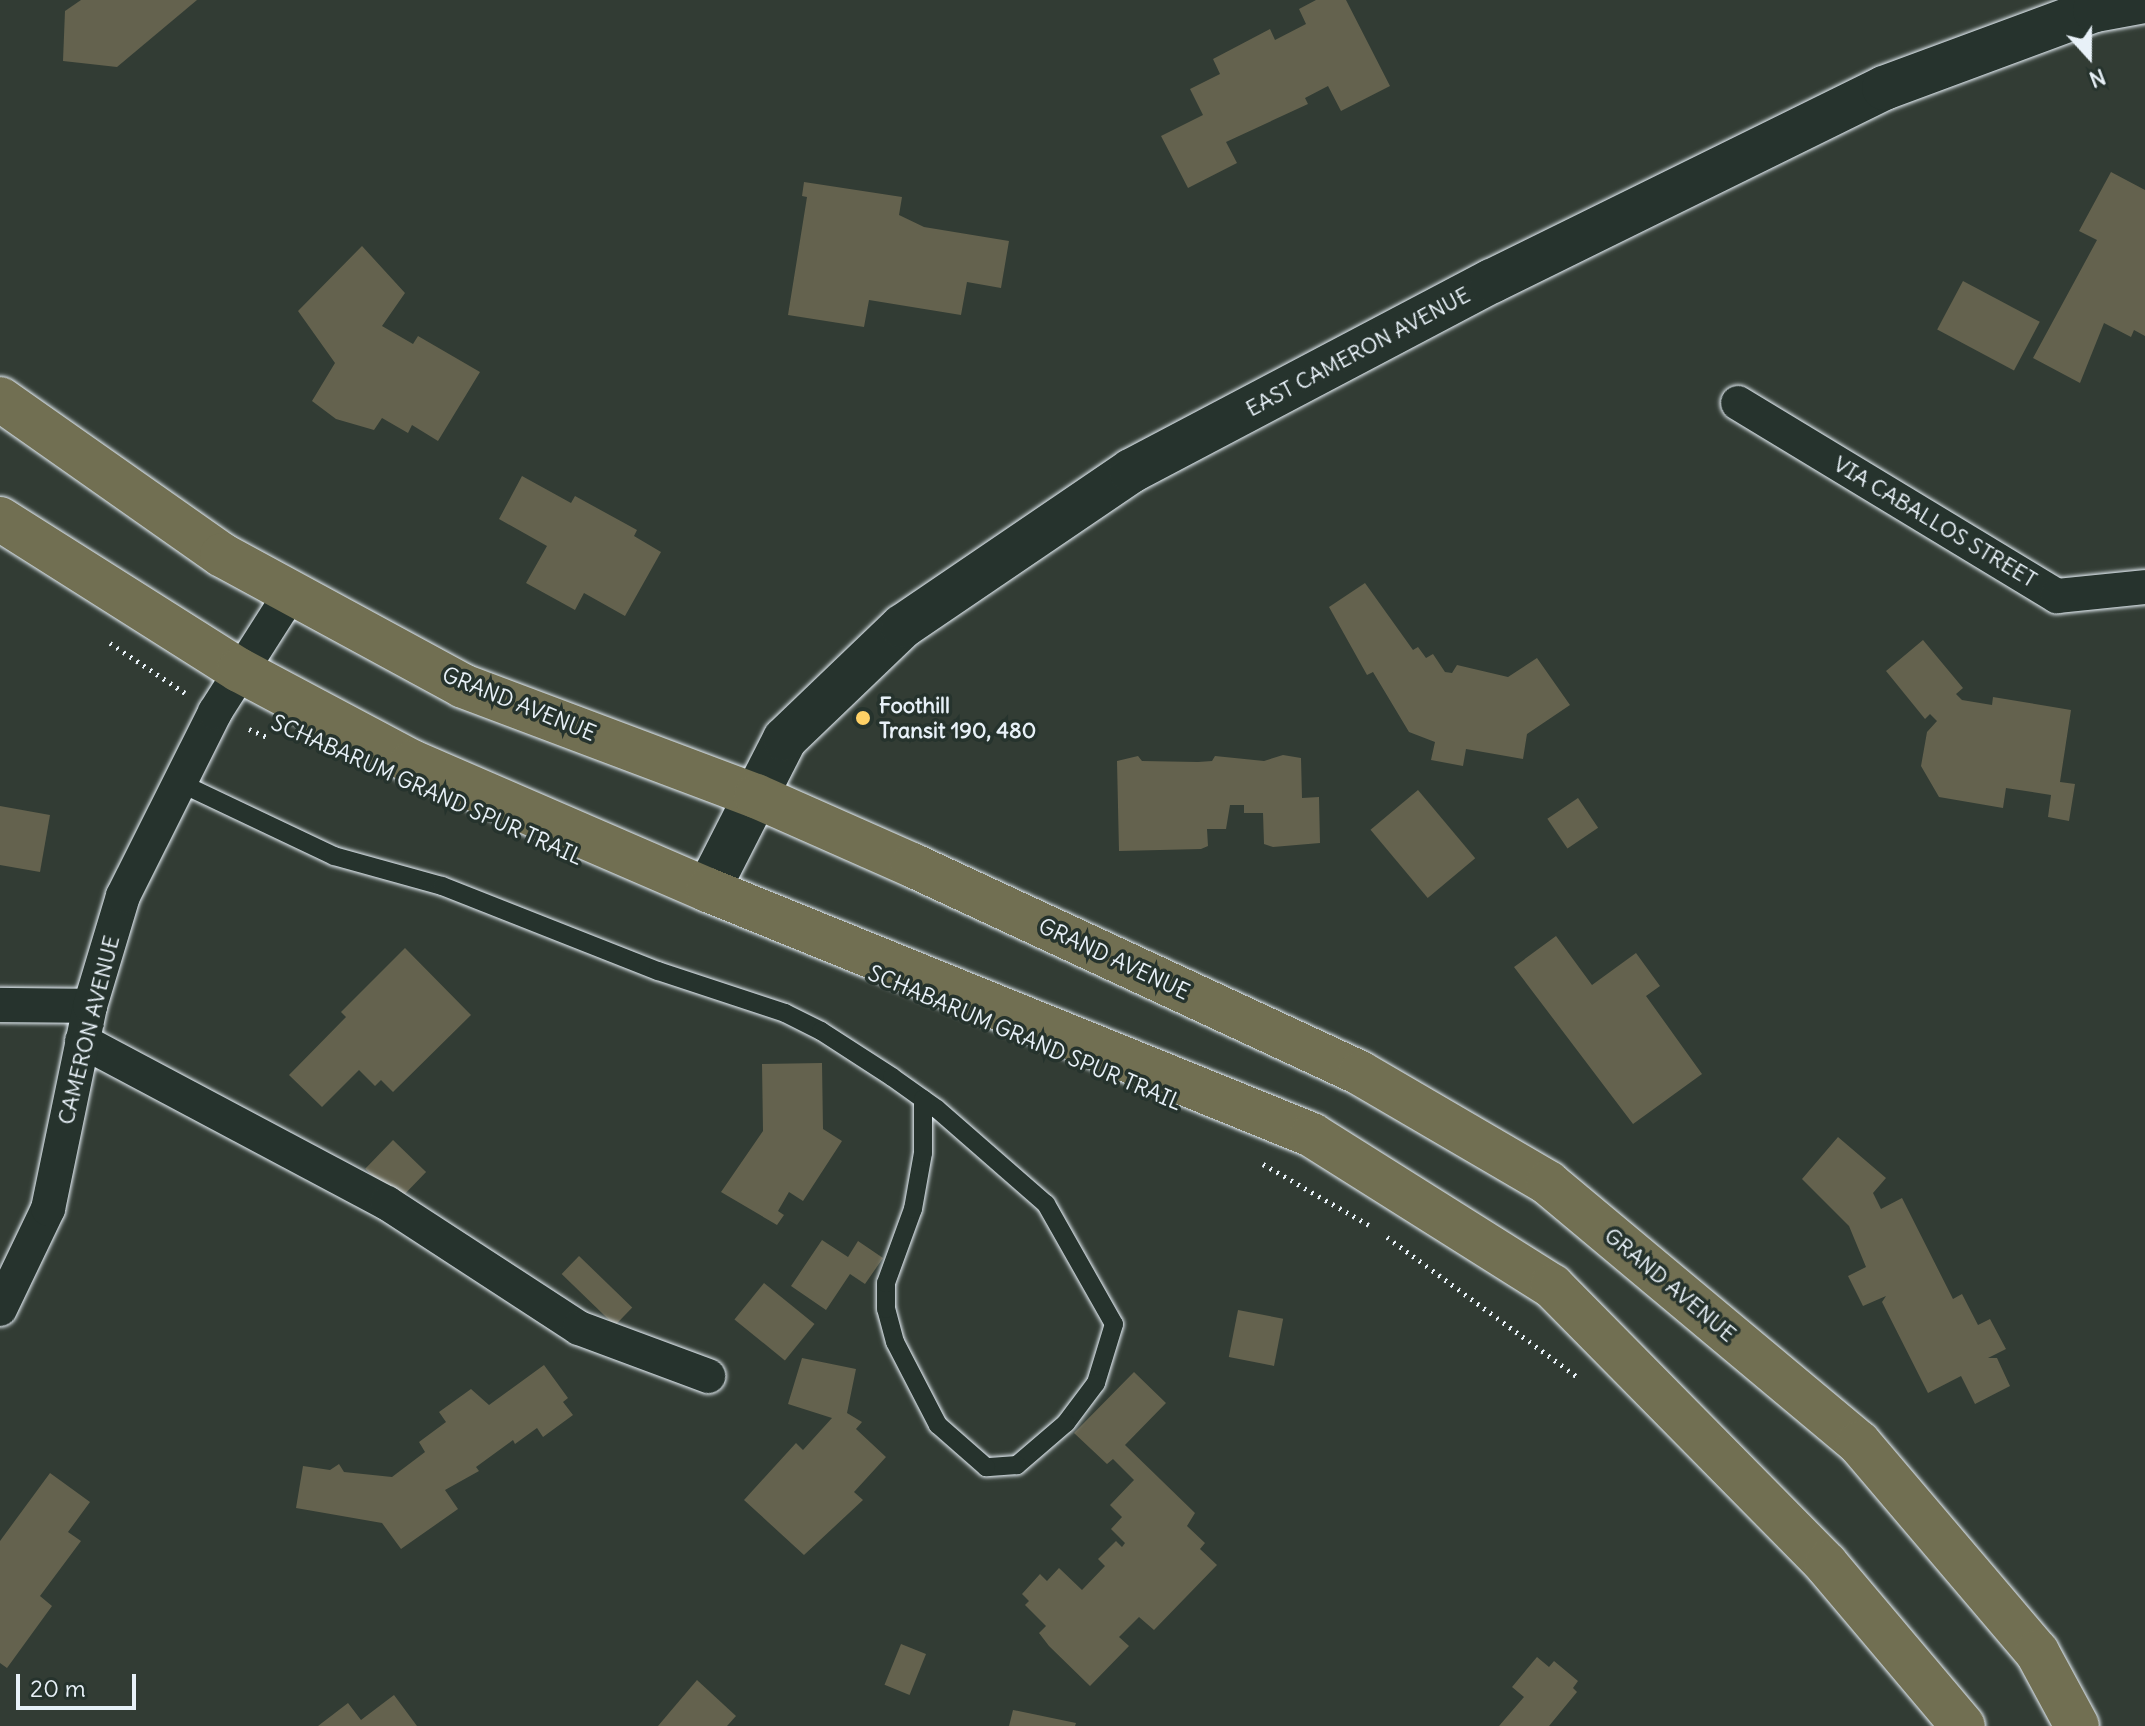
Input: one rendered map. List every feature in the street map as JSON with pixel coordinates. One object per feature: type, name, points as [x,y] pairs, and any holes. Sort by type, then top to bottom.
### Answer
[{"type":"main road","name":"EAST CAMERON AVENUE","points":[[708,890],[785,739],[903,626],[1131,471],[1492,281],[1884,88],[2095,10],[2145,1]]},
{"type":"main road","name":"GRAND AVENUE","points":[[0,399],[222,555],[463,686],[756,796],[1360,1073],[1548,1183],[1859,1443],[2037,1652],[2077,1726]]},
{"type":"main road","points":[[0,519],[239,670],[412,762],[708,890],[1312,1135],[1552,1286],[1826,1564],[1963,1726]]},
{"type":"street","name":"VIA CABALLOS STREET","points":[[1738,403],[2057,596],[2145,587]]},
{"type":"street","name":"CAMERON AVENUE","points":[[0,1309],[48,1209],[90,1006],[123,896],[176,781],[239,670],[292,591]]},
{"type":"street","points":[[0,1005],[90,1006]]},
{"type":"street","points":[[82,1041],[387,1203],[579,1328],[708,1376]]},
{"type":"lane","points":[[176,781],[334,856],[442,886],[658,971],[785,1013],[821,1031],[923,1099],[1046,1204],[1114,1324],[1096,1383],[1066,1423],[1017,1465],[986,1467],[938,1425],[895,1342],[886,1309],[886,1283],[913,1209],[923,1153],[923,1099]]},
{"type":"path","name":"SCHABARUM GRAND SPUR TRAIL","points":[[103,638],[215,712],[273,740]]},
{"type":"path","points":[[1261,1162],[1381,1232],[1541,1346],[1588,1386]]},
{"type":"building","points":[[81,0],[197,0],[117,67],[63,61],[65,11]]},
{"type":"building","points":[[1316,0],[1346,0],[1390,86],[1341,111],[1328,86],[1305,98],[1308,104],[1226,142],[1237,163],[1188,188],[1161,136],[1203,115],[1190,89],[1220,74],[1213,59],[1270,29],[1275,40],[1306,24],[1299,9]]},
{"type":"building","points":[[2111,172],[2145,190],[2145,336],[2134,330],[2131,337],[2104,323],[2080,383],[2033,358],[2097,240],[2079,231]]},
{"type":"building","points":[[804,182],[902,197],[899,215],[924,227],[1009,241],[1001,288],[967,282],[961,315],[869,300],[864,327],[788,315],[807,197],[802,196]]},
{"type":"building","points":[[362,246],[405,293],[382,326],[413,344],[418,336],[480,372],[438,441],[412,425],[408,433],[382,418],[374,430],[336,419],[312,401],[335,363],[298,311]]},
{"type":"building","points":[[1963,281],[2040,322],[2014,370],[1937,330]]},
{"type":"building","points":[[522,476],[571,503],[575,496],[637,530],[634,536],[661,552],[625,616],[584,593],[575,610],[526,583],[547,546],[499,519]]},
{"type":"building","points":[[1365,583],[1413,650],[1418,647],[1426,658],[1433,654],[1445,672],[1452,673],[1457,665],[1508,677],[1537,658],[1570,705],[1527,734],[1523,759],[1466,749],[1463,766],[1431,760],[1435,742],[1409,732],[1373,672],[1367,675],[1329,607]]},
{"type":"building","points":[[1923,640],[1963,688],[1956,694],[1962,700],[1992,705],[1993,697],[2071,710],[2060,782],[2075,784],[2069,821],[2048,817],[2051,795],[2006,788],[2003,808],[1939,797],[1921,766],[1927,732],[1937,721],[1930,714],[1925,719],[1886,671]]},
{"type":"building","points":[[1283,755],[1301,758],[1302,798],[1319,797],[1320,843],[1273,847],[1264,844],[1263,813],[1244,813],[1244,805],[1230,805],[1226,829],[1207,829],[1208,846],[1201,849],[1119,851],[1117,761],[1138,756],[1142,761],[1198,762],[1212,761],[1215,756],[1264,761]]},
{"type":"building","points":[[1418,790],[1475,858],[1428,898],[1371,830]]},
{"type":"building","points":[[1578,798],[1598,828],[1567,849],[1547,819]]},
{"type":"building","points":[[0,806],[50,815],[40,872],[0,865]]},
{"type":"building","points":[[1556,936],[1592,985],[1636,953],[1660,986],[1646,996],[1702,1074],[1633,1124],[1514,967]]},
{"type":"building","points":[[405,948],[471,1015],[393,1092],[381,1080],[375,1086],[359,1070],[322,1107],[289,1075],[346,1017],[341,1012]]},
{"type":"building","points":[[822,1063],[823,1129],[842,1141],[803,1201],[789,1192],[778,1211],[784,1215],[777,1225],[721,1192],[763,1131],[762,1064]]},
{"type":"building","points":[[1838,1137],[1886,1178],[1873,1193],[1881,1209],[1902,1198],[1953,1299],[1962,1294],[1978,1325],[1990,1319],[2006,1349],[1988,1358],[1997,1358],[2010,1386],[1975,1404],[1961,1376],[1928,1393],[1882,1302],[1886,1296],[1863,1306],[1848,1276],[1866,1267],[1849,1226],[1802,1179]]},
{"type":"building","points":[[393,1140],[426,1172],[398,1201],[365,1169]]},
{"type":"building","points":[[822,1240],[848,1257],[858,1241],[883,1258],[865,1284],[850,1274],[826,1310],[791,1286]]},
{"type":"building","points":[[579,1256],[632,1307],[615,1325],[562,1274]]},
{"type":"building","points":[[764,1283],[815,1324],[785,1360],[734,1320]]},
{"type":"building","points":[[1238,1310],[1283,1319],[1274,1366],[1229,1357]]},
{"type":"building","points":[[802,1358],[856,1369],[847,1413],[862,1422],[856,1429],[886,1457],[854,1492],[863,1500],[804,1555],[744,1500],[796,1443],[803,1450],[832,1418],[788,1404]]},
{"type":"building","points":[[544,1365],[568,1398],[563,1402],[573,1415],[543,1437],[537,1428],[515,1444],[513,1440],[476,1467],[479,1471],[445,1490],[458,1509],[401,1549],[382,1523],[296,1508],[303,1466],[330,1470],[339,1464],[344,1472],[392,1477],[425,1452],[419,1442],[446,1422],[439,1412],[471,1389],[489,1405]]},
{"type":"building","points":[[1134,1372],[1166,1403],[1125,1445],[1195,1513],[1187,1526],[1205,1543],[1200,1549],[1217,1565],[1154,1630],[1139,1617],[1119,1637],[1129,1646],[1090,1686],[1039,1633],[1046,1626],[1025,1605],[1029,1601],[1022,1594],[1040,1574],[1047,1581],[1059,1568],[1082,1590],[1105,1566],[1098,1559],[1116,1541],[1122,1547],[1125,1543],[1111,1529],[1122,1517],[1110,1505],[1134,1480],[1113,1459],[1107,1464],[1074,1433]]},
{"type":"building","points":[[50,1473],[90,1502],[68,1532],[81,1541],[40,1596],[52,1606],[7,1668],[0,1663],[0,1541]]},
{"type":"building","points":[[901,1644],[926,1654],[910,1695],[885,1685]]},
{"type":"building","points":[[1537,1657],[1549,1667],[1554,1661],[1578,1681],[1573,1688],[1577,1692],[1549,1726],[1499,1726],[1524,1697],[1512,1687]]},
{"type":"building","points":[[697,1680],[736,1716],[727,1726],[658,1726]]},
{"type":"building","points":[[394,1695],[417,1726],[318,1726],[348,1703],[361,1720]]},
{"type":"building","points":[[1013,1710],[1076,1723],[1075,1726],[1009,1726]]},
{"type":"place","name":"Foothill Transit 190, 480","points":[[863,718]]}]
